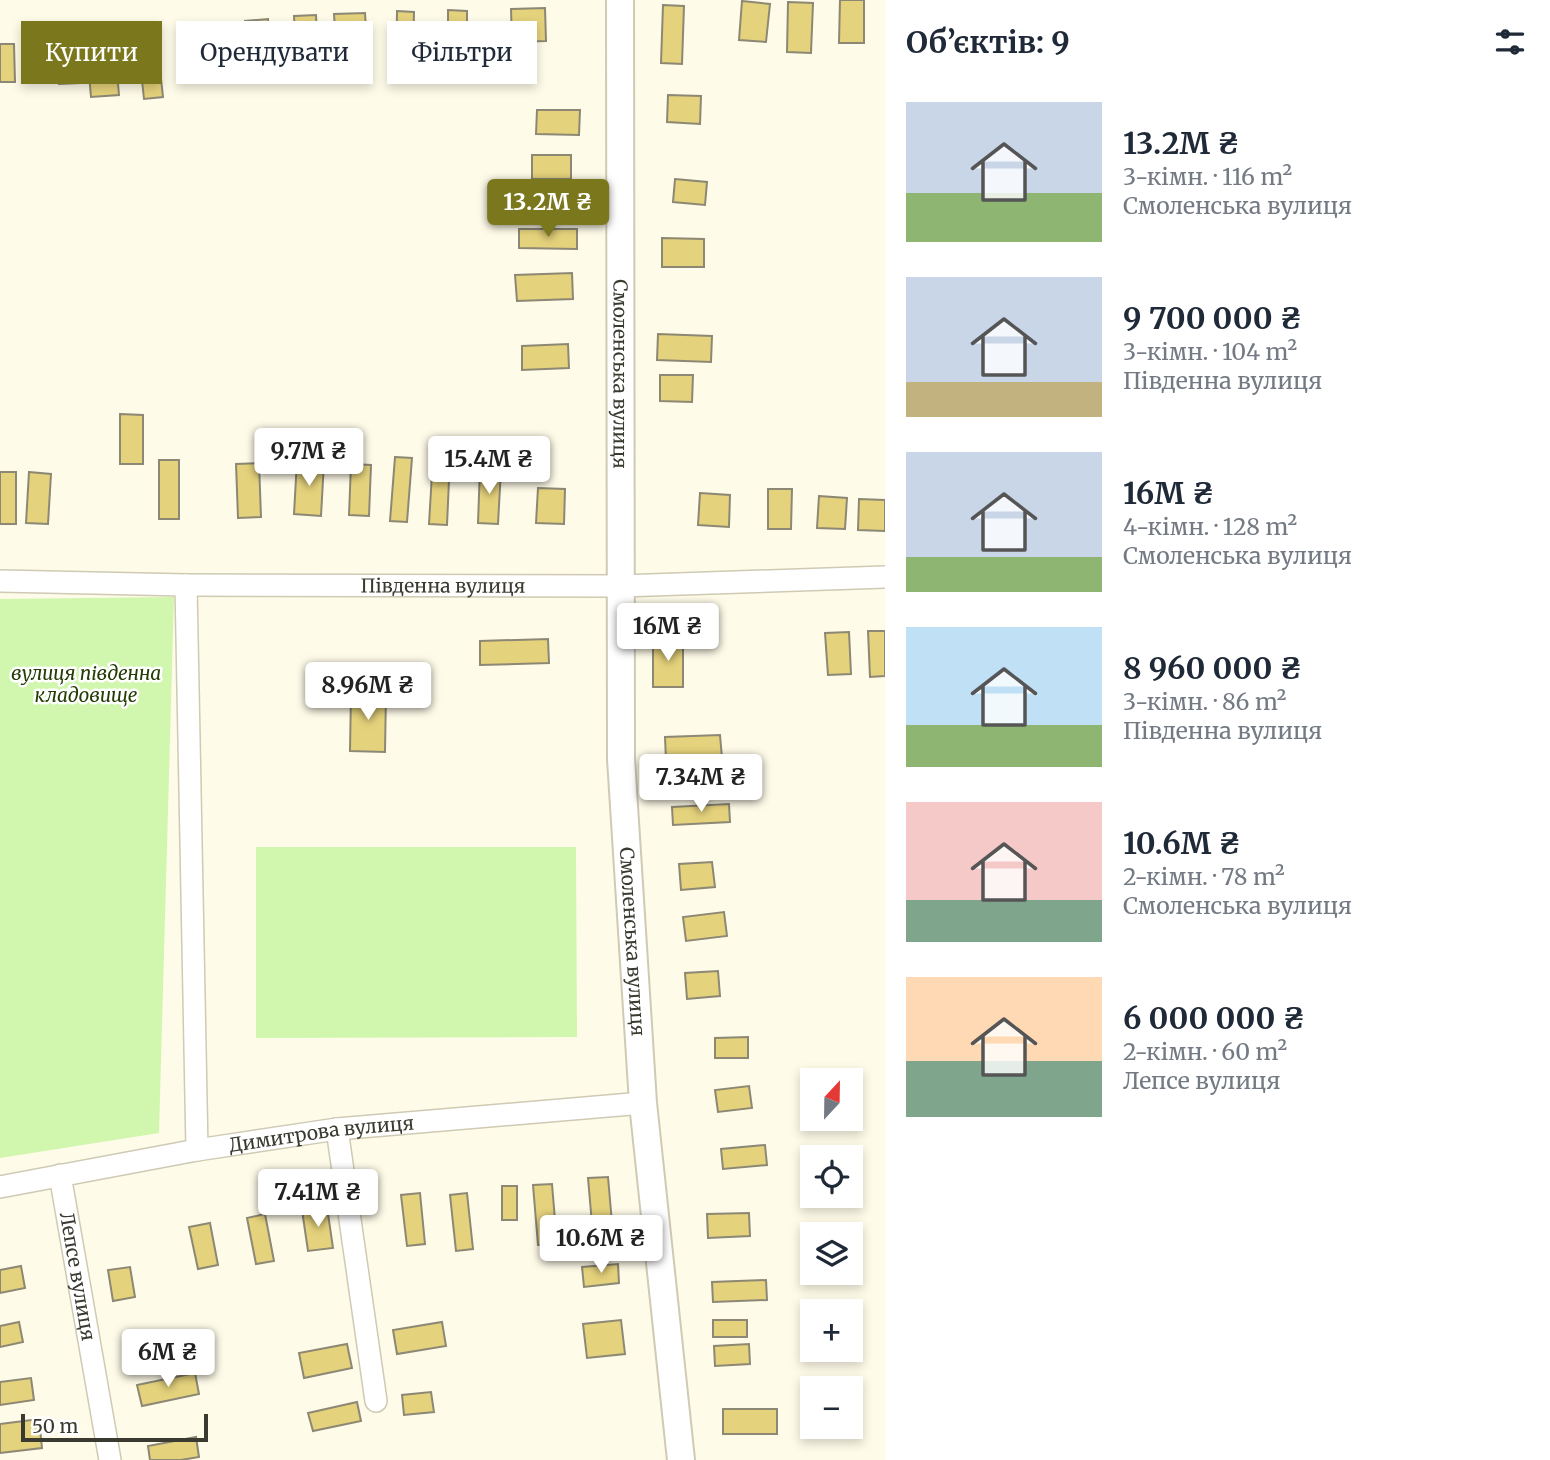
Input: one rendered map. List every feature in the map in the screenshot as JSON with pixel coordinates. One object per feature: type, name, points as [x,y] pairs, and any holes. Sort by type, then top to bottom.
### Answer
[{"type":"street","name":"Смоленська вулиця","points":[[620,0],[621,759],[643,1104],[681,1460]]},
{"type":"street","name":"Південна вулиця","points":[[0,581],[186,585],[621,586],[885,577]]},
{"type":"street","points":[[186,585],[197,1150]]},
{"type":"street","name":"Димитрова вулиця","points":[[0,1187],[197,1150],[337,1129],[643,1104]]},
{"type":"street","points":[[337,1129],[376,1401]]},
{"type":"street","name":"Лепсе вулиця","points":[[60,1175],[110,1460]]},
{"type":"green space","name":"вулиця південна кладовище","points":[[174,597],[159,1133],[0,1158],[0,599]]},
{"type":"green space","points":[[256,847],[576,847],[577,1037],[256,1038]]},
{"type":"building","points":[[840,0],[864,0],[864,43],[839,43]]},
{"type":"building","points":[[742,1],[770,4],[766,42],[739,40]]},
{"type":"building","points":[[788,2],[813,3],[811,53],[787,52]]},
{"type":"building","points":[[663,5],[684,6],[682,64],[661,63]]},
{"type":"building","points":[[545,8],[546,41],[537,41],[537,21],[511,21],[511,9]]},
{"type":"building","points":[[448,10],[467,11],[467,21],[448,21]]},
{"type":"building","points":[[397,11],[414,12],[414,21],[397,21]]},
{"type":"building","points":[[365,13],[366,21],[334,21],[334,14]]},
{"type":"building","points":[[316,15],[316,21],[294,21],[294,16]]},
{"type":"building","points":[[0,44],[14,44],[15,82],[0,82]]},
{"type":"building","points":[[90,84],[118,84],[119,95],[91,97]]},
{"type":"building","points":[[142,84],[162,84],[163,97],[144,99]]},
{"type":"building","points":[[668,95],[701,96],[700,124],[667,122]]},
{"type":"building","points":[[537,110],[580,110],[579,135],[536,134]]},
{"type":"building","points":[[532,155],[571,155],[571,179],[532,179]]},
{"type":"building","points":[[675,179],[707,182],[705,205],[673,202]]},
{"type":"building","points":[[519,229],[577,229],[577,249],[519,248]]},
{"type":"building","points":[[662,238],[704,239],[704,267],[662,267]]},
{"type":"building","points":[[572,273],[573,299],[517,301],[515,275]]},
{"type":"building","points":[[658,334],[712,336],[711,362],[657,360]]},
{"type":"building","points":[[568,344],[569,368],[522,370],[522,346]]},
{"type":"building","points":[[660,375],[693,375],[692,402],[660,401]]},
{"type":"building","points":[[120,414],[143,415],[143,464],[120,464]]},
{"type":"building","points":[[395,457],[412,458],[407,522],[390,521]]},
{"type":"building","points":[[433,457],[450,458],[447,525],[429,524]]},
{"type":"building","points":[[159,460],[179,460],[179,519],[159,519]]},
{"type":"building","points":[[297,460],[324,462],[321,516],[294,514]]},
{"type":"building","points":[[259,463],[261,517],[238,518],[236,464]]},
{"type":"building","points":[[351,464],[371,465],[369,516],[349,515]]},
{"type":"building","points":[[480,468],[501,469],[498,524],[478,523]]},
{"type":"building","points":[[0,472],[16,472],[16,524],[0,524]]},
{"type":"building","points":[[29,472],[51,474],[48,524],[26,523]]},
{"type":"building","points":[[538,488],[565,489],[564,524],[536,523]]},
{"type":"building","points":[[768,489],[792,489],[791,529],[768,529]]},
{"type":"building","points":[[700,493],[730,495],[729,527],[698,525]]},
{"type":"building","points":[[819,496],[847,498],[845,529],[817,528]]},
{"type":"building","points":[[859,499],[885,500],[885,531],[858,530]]},
{"type":"building","points":[[868,631],[885,631],[885,676],[870,677]]},
{"type":"building","points":[[849,632],[851,674],[828,675],[825,633]]},
{"type":"building","points":[[548,639],[549,663],[480,665],[480,641]]},
{"type":"building","points":[[653,639],[683,639],[683,687],[653,687]]},
{"type":"building","points":[[351,693],[386,693],[385,752],[350,751]]},
{"type":"building","points":[[720,735],[722,758],[666,761],[665,737]]},
{"type":"building","points":[[729,804],[730,822],[673,825],[672,807]]},
{"type":"building","points":[[712,862],[715,887],[681,890],[679,864]]},
{"type":"building","points":[[724,912],[727,936],[686,941],[683,917]]},
{"type":"building","points":[[718,971],[720,996],[687,999],[685,973]]},
{"type":"building","points":[[748,1037],[748,1058],[715,1058],[715,1038]]},
{"type":"building","points":[[749,1086],[752,1108],[718,1112],[715,1090]]},
{"type":"building","points":[[765,1145],[767,1165],[723,1169],[721,1149]]},
{"type":"building","points":[[608,1177],[612,1223],[592,1224],[588,1178]]},
{"type":"building","points":[[552,1184],[557,1244],[538,1245],[533,1185]]},
{"type":"building","points":[[502,1186],[517,1186],[517,1220],[502,1220]]},
{"type":"building","points":[[420,1193],[425,1244],[407,1246],[401,1195]]},
{"type":"building","points":[[467,1193],[473,1249],[456,1251],[450,1195]]},
{"type":"building","points":[[327,1207],[333,1248],[308,1251],[302,1210]]},
{"type":"building","points":[[749,1213],[750,1236],[708,1238],[707,1214]]},
{"type":"building","points":[[265,1214],[274,1261],[256,1264],[247,1218]]},
{"type":"building","points":[[210,1223],[218,1265],[198,1269],[189,1227]]},
{"type":"building","points":[[618,1264],[619,1283],[584,1287],[582,1267]]},
{"type":"building","points":[[21,1266],[25,1288],[0,1293],[0,1270]]},
{"type":"building","points":[[130,1267],[135,1297],[113,1301],[108,1270]]},
{"type":"building","points":[[766,1280],[767,1300],[713,1302],[712,1282]]},
{"type":"building","points":[[621,1320],[625,1354],[587,1358],[583,1324]]},
{"type":"building","points":[[713,1320],[747,1320],[747,1337],[713,1337]]},
{"type":"building","points":[[19,1322],[23,1342],[0,1347],[0,1326]]},
{"type":"building","points":[[442,1322],[446,1346],[397,1354],[393,1330]]},
{"type":"building","points":[[347,1344],[352,1368],[304,1378],[299,1353]]},
{"type":"building","points":[[749,1344],[750,1364],[715,1366],[714,1346]]},
{"type":"building","points":[[195,1373],[199,1394],[142,1406],[137,1385]]},
{"type":"building","points":[[31,1378],[34,1400],[0,1405],[0,1382]]},
{"type":"building","points":[[431,1392],[434,1412],[404,1415],[402,1395]]},
{"type":"building","points":[[357,1402],[361,1421],[313,1431],[308,1413]]},
{"type":"building","points":[[723,1409],[777,1409],[777,1434],[723,1434]]},
{"type":"building","points":[[39,1419],[42,1448],[0,1453],[0,1424]]},
{"type":"building","points":[[196,1437],[199,1457],[150,1460],[148,1446]]}]
